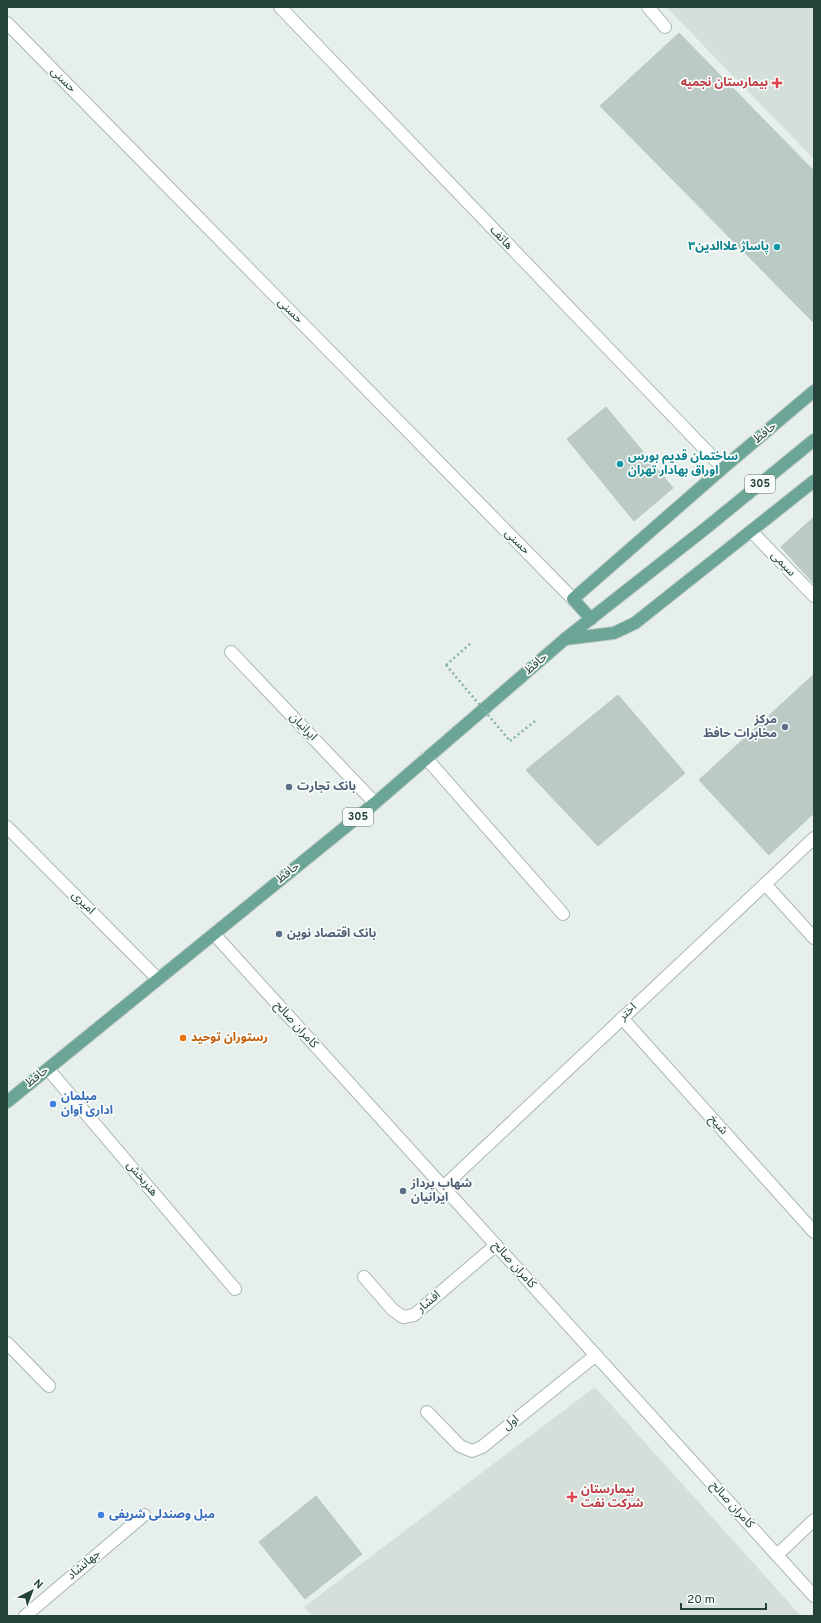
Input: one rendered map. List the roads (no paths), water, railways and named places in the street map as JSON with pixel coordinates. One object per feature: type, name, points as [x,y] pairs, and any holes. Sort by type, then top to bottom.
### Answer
[{"type":"main road","name":"حافظ","points":[[573,599],[814,391]]},
{"type":"main road","name":"حافظ","points":[[7,1102],[375,803],[565,639],[706,528],[814,440]]},
{"type":"main road","points":[[565,639],[614,633],[635,623],[814,481]]},
{"type":"main road","points":[[573,599],[591,619]]},
{"type":"street","name":"هاتف","points":[[280,7],[723,468]]},
{"type":"street","points":[[648,7],[665,28]]},
{"type":"street","name":"حسنی","points":[[7,23],[573,599]]},
{"type":"street","name":"سیمی","points":[[751,531],[814,596]]},
{"type":"street","name":"ایرانیان","points":[[231,652],[375,803]]},
{"type":"street","points":[[426,758],[563,914]]},
{"type":"street","name":"امیری","points":[[7,827],[158,979]]},
{"type":"street","name":"اختر","points":[[443,1187],[814,838]]},
{"type":"street","points":[[765,884],[814,938]]},
{"type":"street","name":"کامران صالح","points":[[214,934],[814,1596]]},
{"type":"street","name":"شیخ","points":[[622,1018],[814,1232]]},
{"type":"street","name":"هنربخش","points":[[48,1069],[235,1289]]},
{"type":"street","name":"افشار","points":[[364,1277],[393,1310],[403,1317],[414,1315],[496,1245]]},
{"type":"street","points":[[7,1343],[49,1386]]},
{"type":"street","name":"اول","points":[[427,1412],[460,1446],[472,1451],[482,1447],[596,1355]]},
{"type":"street","name":"جهانشاد","points":[[25,1616],[144,1515]]},
{"type":"street","points":[[777,1555],[814,1520]]},
{"type":"place","name":"بیمارستان نجمیه","points":[[777,83]]},
{"type":"place","name":"پاساژ علاالدین۳","points":[[777,247]]},
{"type":"place","name":"ساختمان قدیم بورس اوراق بهادار تهران","points":[[620,464]]},
{"type":"place","name":"مرکز مخابرات حافظ","points":[[785,727]]},
{"type":"place","name":"بانک تجارت","points":[[289,787]]},
{"type":"place","name":"بانک اقتصاد نوین","points":[[279,934]]},
{"type":"place","name":"رستوران توحید","points":[[183,1038]]},
{"type":"place","name":"مبلمان اداری آوان","points":[[53,1104]]},
{"type":"place","name":"شهاب پرداز ایرانیان","points":[[403,1191]]},
{"type":"place","name":"بیمارستان شرکت نفت","points":[[572,1497]]},
{"type":"place","name":"مبل وصندلی شریفی","points":[[101,1515]]}]
